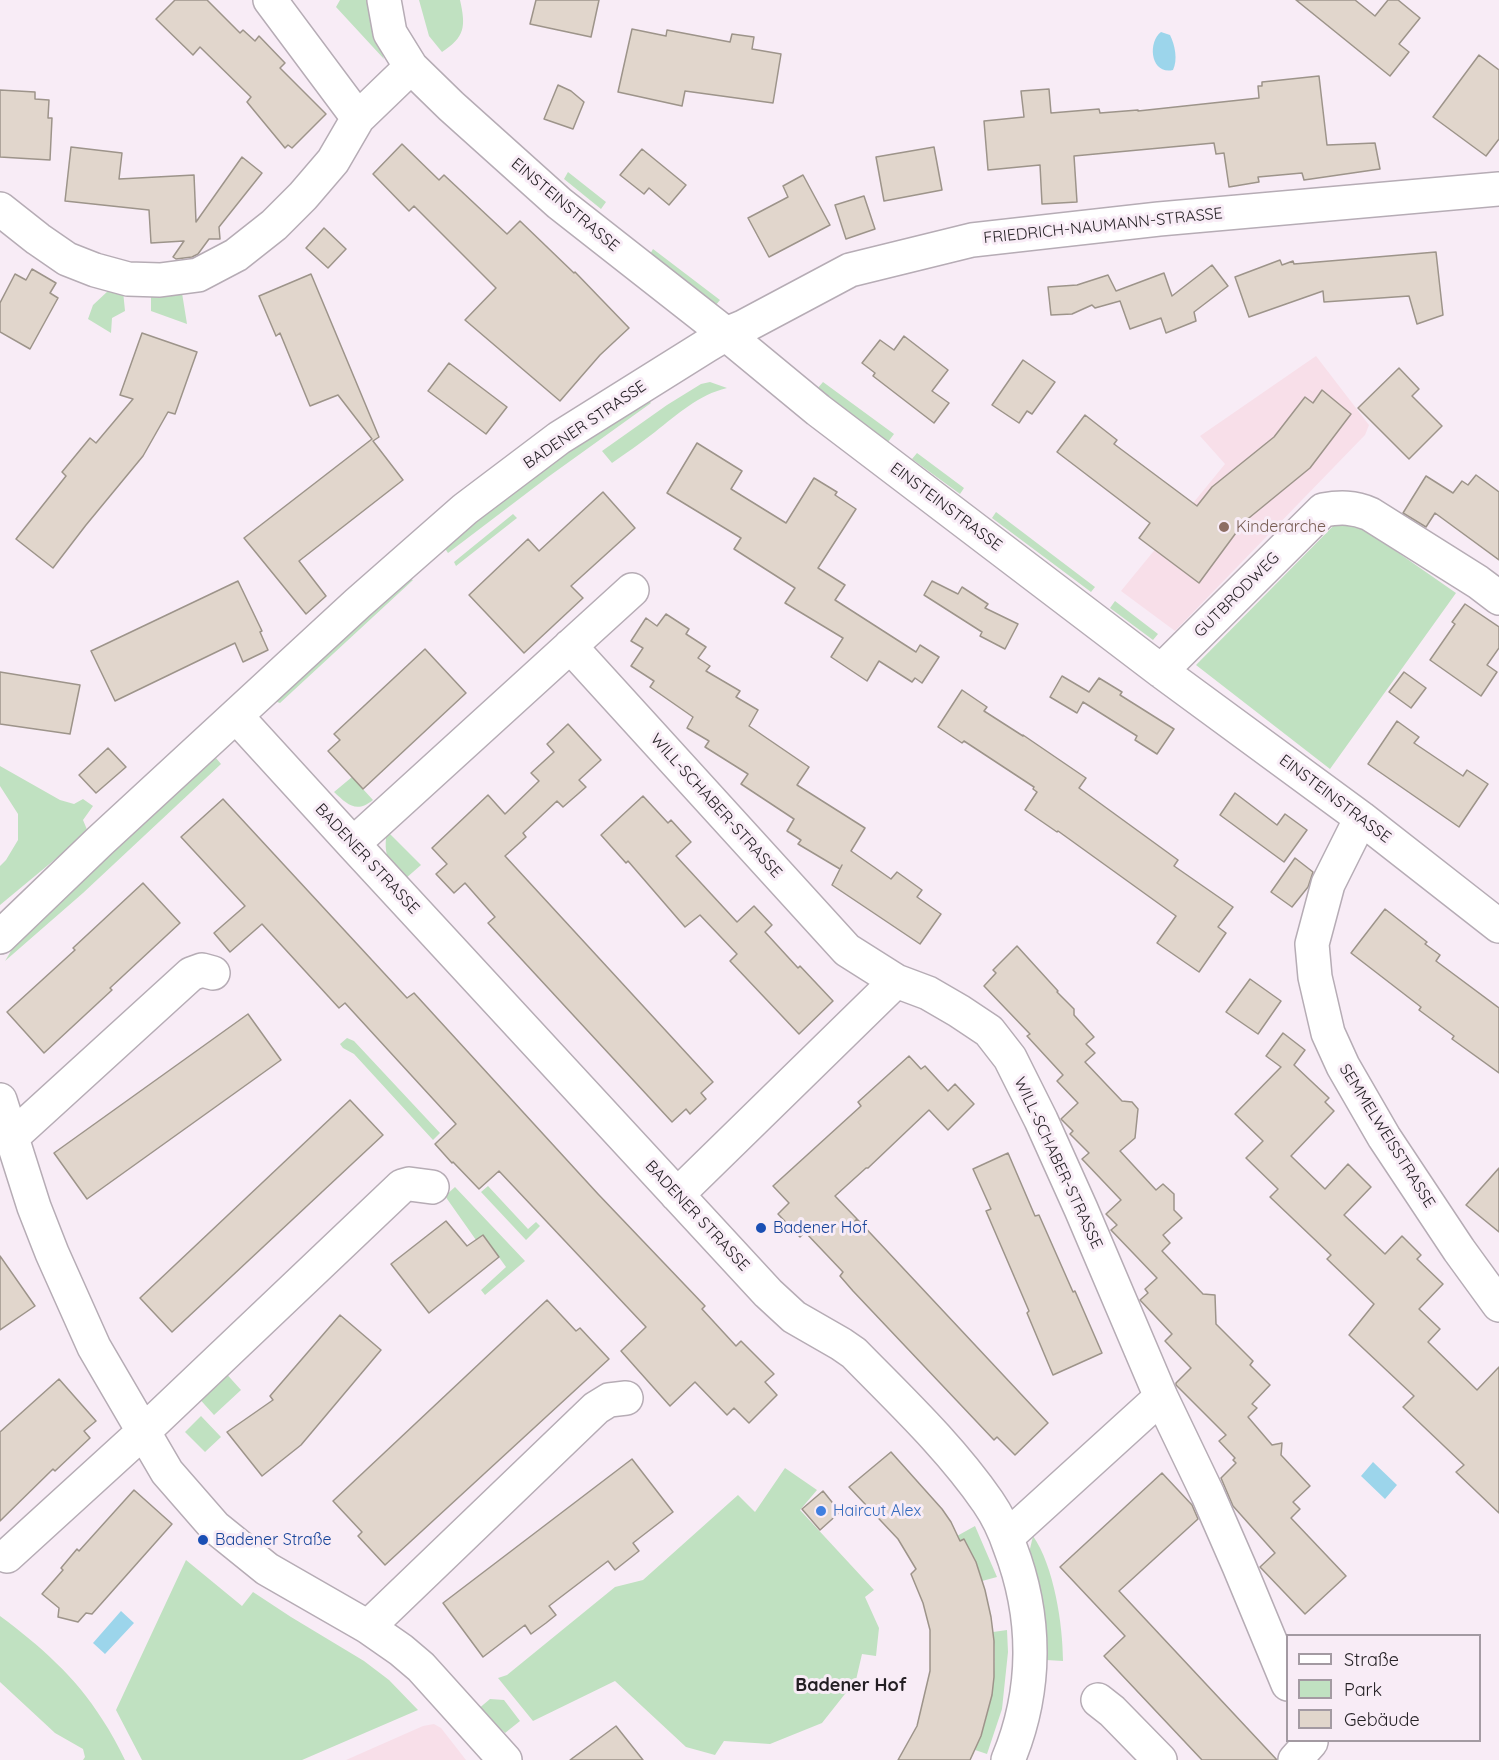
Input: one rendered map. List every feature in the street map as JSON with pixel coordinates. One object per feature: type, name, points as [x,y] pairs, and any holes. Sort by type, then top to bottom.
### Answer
[{"type":"street","points":[[270,0],[358,118]]},
{"type":"street","name":"EINSTEINSTRASSE","points":[[384,0],[390,33],[411,67],[559,203],[726,334],[811,405],[1161,671],[1361,818],[1499,926]]},
{"type":"street","points":[[0,209],[67,258],[95,270],[128,279],[160,280],[198,275],[236,255],[274,225],[333,161],[358,118],[411,67]]},
{"type":"street","name":"FRIEDRICH-NAUMANN-STRASSE","points":[[726,334],[850,270],[972,240],[1160,219],[1499,189]]},
{"type":"street","name":"BADENER STRASSE","points":[[0,937],[100,841],[358,603],[465,509],[560,438],[726,334]]},
{"type":"street","name":"GUTBRODWEG","points":[[1161,671],[1323,510],[1337,507],[1360,510],[1370,514],[1478,582],[1499,598]]},
{"type":"street","points":[[353,844],[632,591]]},
{"type":"street","name":"WILL-SCHABER-STRASSE","points":[[570,646],[847,950],[896,981],[928,993],[981,1026],[988,1031],[1010,1058],[1081,1209],[1161,1397],[1212,1505],[1286,1682]]},
{"type":"street","name":"BADENER STRASSE","points":[[236,716],[768,1293],[794,1317],[854,1353],[917,1416],[965,1470],[990,1504],[1006,1537],[1019,1569],[1027,1602],[1031,1640],[1030,1676],[1022,1714],[1008,1760]]},
{"type":"street","name":"SEMMELWEISSTRASSE","points":[[1361,818],[1328,884],[1312,944],[1315,976],[1328,1033],[1342,1066],[1384,1137],[1459,1250],[1499,1305]]},
{"type":"street","points":[[11,1138],[191,974],[202,970],[213,973]]},
{"type":"street","points":[[677,1195],[896,981]]},
{"type":"street","points":[[0,1100],[34,1207],[94,1347],[167,1472],[215,1527],[267,1569],[368,1627],[421,1666],[505,1760]]},
{"type":"street","points":[[7,1556],[402,1186],[409,1184],[432,1187]]},
{"type":"street","points":[[1006,1537],[1161,1397]]},
{"type":"street","points":[[368,1627],[596,1408],[609,1400],[626,1398]]},
{"type":"street","points":[[1098,1700],[1112,1711],[1160,1760]]},
{"type":"street","points":[[1295,1760],[1311,1742]]},
{"type":"shaded area","name":"Kinderarche","points":[[1316,356],[1369,425],[1365,435],[1175,631],[1121,591],[1225,464],[1200,436]]},
{"type":"shaded area","points":[[434,1724],[441,1728],[466,1760],[346,1760],[423,1726]]},
{"type":"green space","points":[[340,0],[369,0],[384,59],[336,7]]},
{"type":"green space","points":[[419,0],[460,0],[463,17],[462,30],[450,47],[442,52],[429,36]]},
{"type":"green space","points":[[568,172],[606,202],[601,209],[564,179]]},
{"type":"green space","points":[[653,249],[720,300],[715,306],[649,256]]},
{"type":"green space","points":[[108,291],[123,291],[125,311],[112,318],[111,333],[88,319],[93,305]]},
{"type":"green space","points":[[151,292],[182,293],[187,324],[151,311]]},
{"type":"green space","points":[[710,382],[727,388],[707,395],[689,406],[612,463],[602,451],[667,405],[701,384]]},
{"type":"green space","points":[[823,382],[894,434],[888,442],[817,389]]},
{"type":"green space","points":[[646,397],[651,403],[448,553],[444,547],[544,469]]},
{"type":"green space","points":[[917,453],[964,488],[960,494],[912,459]]},
{"type":"green space","points":[[996,512],[1095,587],[1091,592],[992,518]]},
{"type":"green space","points":[[513,514],[517,518],[456,566],[454,562]]},
{"type":"green space","points":[[1344,515],[1456,593],[1330,769],[1196,665]]},
{"type":"green space","points":[[406,577],[413,580],[280,703],[274,701]]},
{"type":"green space","points":[[1115,601],[1158,634],[1153,640],[1110,608]]},
{"type":"green space","points":[[216,758],[221,764],[83,893],[5,961],[14,946],[38,917],[212,759]]},
{"type":"green space","points":[[0,766],[60,800],[74,804],[83,799],[93,806],[83,820],[88,832],[0,905],[0,866],[18,840],[18,814],[0,786]]},
{"type":"green space","points":[[352,777],[373,800],[362,806],[352,806],[334,792]]},
{"type":"green space","points":[[387,831],[421,865],[405,879],[394,868],[386,853]]},
{"type":"green space","points":[[347,1038],[354,1041],[440,1133],[433,1140],[354,1054],[343,1048],[340,1044]]},
{"type":"green space","points":[[488,1186],[528,1229],[536,1222],[540,1226],[526,1240],[481,1192]]},
{"type":"green space","points":[[455,1187],[525,1261],[485,1295],[481,1290],[506,1267],[483,1235],[476,1240],[445,1196]]},
{"type":"green space","points":[[223,1370],[241,1390],[214,1415],[196,1395]]},
{"type":"green space","points":[[201,1416],[221,1437],[205,1452],[185,1432]]},
{"type":"green space","points":[[785,1468],[817,1490],[800,1510],[874,1590],[865,1597],[879,1628],[876,1656],[862,1654],[856,1680],[822,1723],[770,1744],[724,1741],[715,1755],[686,1747],[615,1681],[533,1721],[498,1678],[507,1675],[615,1587],[643,1580],[738,1495],[755,1512]]},
{"type":"green space","points":[[975,1526],[997,1577],[982,1581],[976,1562],[964,1539],[960,1541],[957,1536]]},
{"type":"green space","points":[[1033,1536],[1047,1563],[1052,1579],[1061,1630],[1063,1661],[1046,1660],[1045,1619],[1029,1553]]},
{"type":"green space","points":[[186,1560],[242,1606],[253,1592],[364,1661],[389,1680],[418,1710],[302,1760],[142,1760],[116,1710]]},
{"type":"green space","points":[[0,1616],[42,1650],[69,1676],[92,1704],[125,1760],[83,1760],[85,1757],[83,1749],[55,1733],[0,1682]]},
{"type":"green space","points":[[1007,1630],[1008,1652],[1002,1709],[987,1754],[975,1750],[981,1736],[992,1692],[995,1662],[993,1632]]},
{"type":"green space","points":[[490,1699],[504,1700],[520,1721],[505,1733],[492,1727],[477,1710]]},
{"type":"water","points":[[1161,32],[1170,35],[1173,43],[1176,57],[1173,70],[1160,68],[1154,57],[1154,43]]},
{"type":"water","points":[[1373,1462],[1397,1485],[1385,1499],[1361,1476]]},
{"type":"water","points":[[121,1611],[134,1623],[105,1654],[93,1643]]},
{"type":"building","points":[[175,0],[207,0],[240,33],[243,30],[255,41],[259,36],[285,63],[280,68],[326,114],[292,148],[288,145],[285,148],[247,102],[251,97],[200,47],[193,55],[156,19]]},
{"type":"building","points":[[536,0],[599,0],[591,37],[530,24]]},
{"type":"building","points":[[1296,0],[1355,0],[1375,16],[1388,0],[1398,0],[1420,18],[1399,44],[1409,52],[1390,76]]},
{"type":"building","points":[[632,29],[666,36],[667,30],[730,42],[732,34],[754,37],[752,49],[781,54],[773,103],[685,91],[682,106],[618,92]]},
{"type":"building","points":[[1479,55],[1499,70],[1499,139],[1486,156],[1433,117]]},
{"type":"building","points":[[1319,76],[1327,145],[1375,143],[1380,169],[1304,180],[1302,173],[1258,177],[1259,182],[1229,187],[1224,153],[1216,154],[1214,143],[1074,156],[1077,202],[1042,204],[1040,165],[988,170],[984,121],[1024,117],[1021,91],[1049,89],[1051,113],[1099,109],[1100,113],[1259,98],[1258,86],[1262,86],[1262,82]]},
{"type":"building","points":[[558,85],[571,91],[584,102],[573,129],[544,119]]},
{"type":"building","points":[[0,90],[35,92],[35,99],[49,100],[48,118],[52,118],[50,160],[0,157]]},
{"type":"building","points":[[402,144],[439,180],[444,175],[507,234],[520,221],[575,272],[629,328],[600,355],[560,401],[465,320],[496,288],[414,206],[409,211],[373,174]]},
{"type":"building","points":[[71,147],[122,153],[119,179],[194,175],[196,222],[242,157],[262,173],[219,227],[220,239],[209,239],[198,254],[192,257],[176,259],[173,257],[184,241],[151,243],[149,210],[65,201]]},
{"type":"building","points":[[934,147],[942,190],[884,201],[876,157]]},
{"type":"building","points":[[642,149],[686,185],[669,205],[649,188],[644,194],[620,175]]},
{"type":"building","points":[[803,175],[830,225],[769,257],[748,218],[788,197],[783,186]]},
{"type":"building","points":[[864,196],[875,229],[846,239],[835,205]]},
{"type":"building","points":[[324,228],[346,249],[328,268],[306,248]]},
{"type":"building","points":[[1436,252],[1443,315],[1417,324],[1409,296],[1324,302],[1323,291],[1249,317],[1235,277],[1280,260],[1282,265],[1293,261],[1294,264]]},
{"type":"building","points":[[1212,265],[1228,286],[1194,312],[1196,321],[1166,333],[1161,318],[1130,329],[1120,301],[1095,308],[1092,305],[1072,314],[1051,315],[1048,287],[1077,285],[1108,275],[1116,291],[1164,273],[1172,296]]},
{"type":"building","points":[[32,269],[56,283],[50,293],[58,298],[30,349],[0,332],[0,303],[15,274],[26,280]]},
{"type":"building","points":[[311,274],[379,437],[373,441],[403,480],[299,561],[326,596],[306,614],[244,538],[372,439],[338,395],[310,406],[280,333],[276,336],[259,296]]},
{"type":"building","points":[[142,333],[197,352],[175,414],[168,412],[143,456],[53,568],[16,539],[66,476],[62,472],[90,438],[96,443],[133,399],[120,395]]},
{"type":"building","points":[[904,336],[948,370],[932,391],[949,403],[934,423],[873,376],[875,373],[862,363],[880,340],[894,350]]},
{"type":"building","points":[[1023,360],[1055,382],[1032,414],[1027,411],[1019,423],[992,405]]},
{"type":"building","points":[[449,363],[507,407],[486,434],[428,391]]},
{"type":"building","points":[[1399,368],[1419,389],[1412,396],[1442,426],[1409,459],[1358,408]]},
{"type":"building","points":[[1322,390],[1351,414],[1310,468],[1244,522],[1199,583],[1139,538],[1150,523],[1057,452],[1085,415],[1117,440],[1114,444],[1197,506],[1212,487],[1274,437],[1305,397],[1313,403]]},
{"type":"building","points":[[697,443],[742,471],[731,489],[786,523],[814,478],[837,492],[835,495],[856,509],[818,568],[845,585],[835,600],[916,652],[920,645],[939,657],[922,683],[915,678],[912,682],[879,661],[867,681],[831,657],[843,638],[785,603],[795,588],[734,549],[741,538],[667,493]]},
{"type":"building","points":[[1476,475],[1499,492],[1499,560],[1435,513],[1426,527],[1403,513],[1426,476],[1453,493],[1462,481],[1468,485]]},
{"type":"building","points":[[603,492],[635,528],[571,586],[583,598],[524,653],[469,595],[528,539],[539,551]]},
{"type":"building","points":[[238,581],[262,631],[260,632],[268,650],[243,662],[235,643],[115,701],[91,651]]},
{"type":"building","points":[[932,581],[958,594],[962,587],[988,604],[985,608],[1018,624],[1005,649],[980,636],[982,632],[924,595]]},
{"type":"building","points":[[1465,604],[1499,627],[1499,648],[1487,665],[1497,672],[1481,696],[1430,660],[1455,624],[1452,622]]},
{"type":"building","points":[[666,614],[689,629],[686,634],[706,647],[698,658],[710,666],[706,671],[740,691],[736,697],[758,710],[749,726],[809,767],[797,785],[865,828],[851,851],[891,879],[897,872],[922,890],[917,897],[941,914],[920,944],[832,885],[840,869],[798,844],[801,840],[787,831],[794,819],[741,784],[748,774],[705,747],[709,741],[687,728],[693,717],[650,687],[654,681],[631,666],[643,648],[631,641],[646,618],[657,626]]},
{"type":"building","points":[[425,649],[466,693],[363,789],[328,751],[340,740],[334,734]]},
{"type":"building","points":[[0,672],[80,685],[70,734],[0,724]]},
{"type":"building","points":[[1404,672],[1426,688],[1411,708],[1389,692]]},
{"type":"building","points":[[1062,676],[1089,692],[1099,678],[1122,692],[1120,695],[1174,729],[1157,754],[1135,740],[1137,736],[1083,702],[1077,713],[1050,697]]},
{"type":"building","points":[[962,690],[987,707],[984,711],[1086,778],[1079,788],[1178,860],[1174,866],[1233,907],[1218,927],[1226,933],[1199,972],[1157,943],[1176,916],[1025,810],[1037,792],[1033,789],[1034,787],[964,741],[962,743],[938,727]]},
{"type":"building","points":[[1397,721],[1419,737],[1414,743],[1463,776],[1467,770],[1488,784],[1459,827],[1368,764]]},
{"type":"building","points":[[568,724],[601,760],[579,780],[586,787],[563,807],[557,801],[523,833],[526,837],[505,856],[713,1082],[701,1093],[706,1099],[690,1114],[686,1109],[672,1122],[488,923],[495,917],[465,883],[454,893],[436,874],[447,864],[432,848],[488,795],[505,814],[539,781],[531,773],[554,752],[547,744]]},
{"type":"building","points":[[108,748],[126,767],[96,793],[79,775]]},
{"type":"building","points":[[1235,793],[1277,825],[1285,814],[1307,830],[1284,862],[1220,815]]},
{"type":"building","points":[[643,796],[668,823],[671,820],[691,842],[676,856],[737,922],[754,906],[772,925],[765,932],[833,1001],[799,1034],[730,961],[737,954],[700,915],[685,927],[628,861],[626,863],[601,835]]},
{"type":"building","points":[[223,799],[407,998],[414,993],[598,1194],[705,1306],[702,1309],[736,1346],[741,1341],[774,1374],[765,1382],[777,1395],[749,1423],[734,1408],[727,1415],[695,1382],[670,1406],[621,1351],[646,1327],[499,1171],[479,1189],[452,1163],[435,1144],[456,1124],[345,1003],[339,1008],[262,924],[230,952],[214,933],[245,906],[181,837]]},
{"type":"building","points":[[1295,858],[1313,872],[1308,887],[1292,907],[1271,892]]},
{"type":"building","points":[[143,883],[180,923],[44,1053],[7,1012],[75,950],[73,948]]},
{"type":"building","points":[[1385,909],[1440,955],[1436,961],[1499,1008],[1499,1073],[1452,1039],[1454,1036],[1419,1010],[1421,1007],[1351,953]]},
{"type":"building","points":[[1017,946],[1074,1009],[1074,1015],[1094,1037],[1086,1044],[1095,1053],[1085,1062],[1122,1101],[1132,1102],[1138,1109],[1135,1138],[1120,1151],[1156,1190],[1163,1184],[1174,1194],[1174,1210],[1182,1218],[1163,1235],[1170,1243],[1162,1251],[1203,1294],[1215,1295],[1216,1324],[1253,1361],[1250,1365],[1270,1385],[1252,1404],[1257,1408],[1248,1417],[1272,1445],[1282,1443],[1281,1455],[1310,1486],[1293,1502],[1300,1509],[1291,1518],[1346,1576],[1305,1614],[1260,1567],[1275,1553],[1233,1506],[1221,1478],[1236,1463],[1233,1460],[1235,1458],[1219,1441],[1226,1435],[1176,1385],[1191,1368],[1165,1341],[1172,1334],[1140,1300],[1148,1293],[1145,1289],[1157,1278],[1111,1230],[1117,1225],[1106,1214],[1121,1200],[1082,1159],[1089,1153],[1070,1134],[1073,1131],[1061,1119],[1078,1103],[1057,1081],[1063,1075],[1027,1036],[1030,1034],[984,986],[996,973],[993,970]]},
{"type":"building","points":[[1250,979],[1281,1001],[1258,1034],[1226,1012]]},
{"type":"building","points":[[248,1014],[281,1060],[87,1199],[54,1153]]},
{"type":"building","points":[[1283,1033],[1305,1050],[1294,1065],[1329,1098],[1325,1102],[1334,1111],[1291,1156],[1325,1189],[1348,1164],[1371,1187],[1344,1215],[1385,1254],[1402,1236],[1421,1255],[1417,1259],[1443,1284],[1419,1309],[1440,1329],[1428,1342],[1477,1390],[1499,1367],[1499,1513],[1456,1472],[1464,1465],[1403,1407],[1414,1396],[1349,1335],[1374,1304],[1327,1259],[1331,1255],[1270,1197],[1278,1189],[1246,1158],[1263,1141],[1235,1114],[1281,1067],[1266,1056]]},
{"type":"building","points":[[909,1056],[921,1069],[925,1066],[948,1091],[955,1084],[974,1104],[948,1130],[929,1110],[835,1196],[857,1219],[854,1222],[858,1220],[1048,1423],[1015,1455],[997,1437],[994,1440],[853,1291],[840,1276],[843,1272],[805,1232],[800,1237],[778,1214],[789,1203],[773,1186],[861,1106],[858,1102]]},
{"type":"building","points":[[350,1100],[383,1135],[172,1332],[140,1298]]},
{"type":"building","points":[[1008,1153],[1035,1216],[1039,1215],[1102,1353],[1053,1375],[1027,1313],[1029,1311],[986,1211],[991,1209],[973,1169]]},
{"type":"building","points":[[1499,1168],[1499,1232],[1466,1205]]},
{"type":"building","points":[[446,1221],[467,1246],[483,1235],[499,1257],[429,1313],[391,1264]]},
{"type":"building","points":[[0,1256],[35,1306],[0,1330]]},
{"type":"building","points":[[547,1300],[576,1331],[580,1328],[609,1359],[385,1565],[358,1536],[362,1532],[333,1501]]},
{"type":"building","points":[[340,1315],[381,1350],[301,1445],[262,1476],[227,1432],[273,1400],[270,1396]]},
{"type":"building","points":[[59,1379],[96,1421],[84,1431],[90,1438],[55,1471],[53,1469],[0,1521],[0,1432]]},
{"type":"building","points":[[891,1452],[942,1509],[960,1541],[964,1539],[976,1562],[985,1590],[994,1641],[994,1677],[992,1695],[981,1736],[970,1760],[898,1760],[917,1726],[930,1671],[930,1630],[923,1603],[911,1574],[916,1569],[898,1539],[849,1487]]},
{"type":"building","points":[[632,1459],[673,1512],[633,1543],[639,1551],[615,1570],[608,1561],[549,1606],[556,1615],[546,1623],[531,1634],[525,1625],[483,1657],[443,1603]]},
{"type":"building","points":[[1162,1473],[1192,1505],[1198,1519],[1119,1591],[1277,1760],[1202,1760],[1104,1656],[1125,1636],[1060,1567]]},
{"type":"building","points":[[134,1490],[172,1524],[92,1614],[86,1613],[78,1622],[58,1617],[59,1608],[42,1594],[63,1570],[61,1568],[77,1549],[79,1551]]},
{"type":"building","name":"Haircut Alex","points":[[823,1491],[840,1512],[820,1530],[802,1509]]},
{"type":"building","points":[[616,1726],[643,1760],[570,1760]]},
{"type":"place","name":"Kinderarche","points":[[1224,527]]},
{"type":"place","name":"Badener Hof","points":[[761,1228]]},
{"type":"place","name":"Haircut Alex","points":[[821,1511]]},
{"type":"place","name":"Badener Straße","points":[[203,1540]]},
{"type":"district","name":"Badener Hof","points":[[851,1686]]}]
